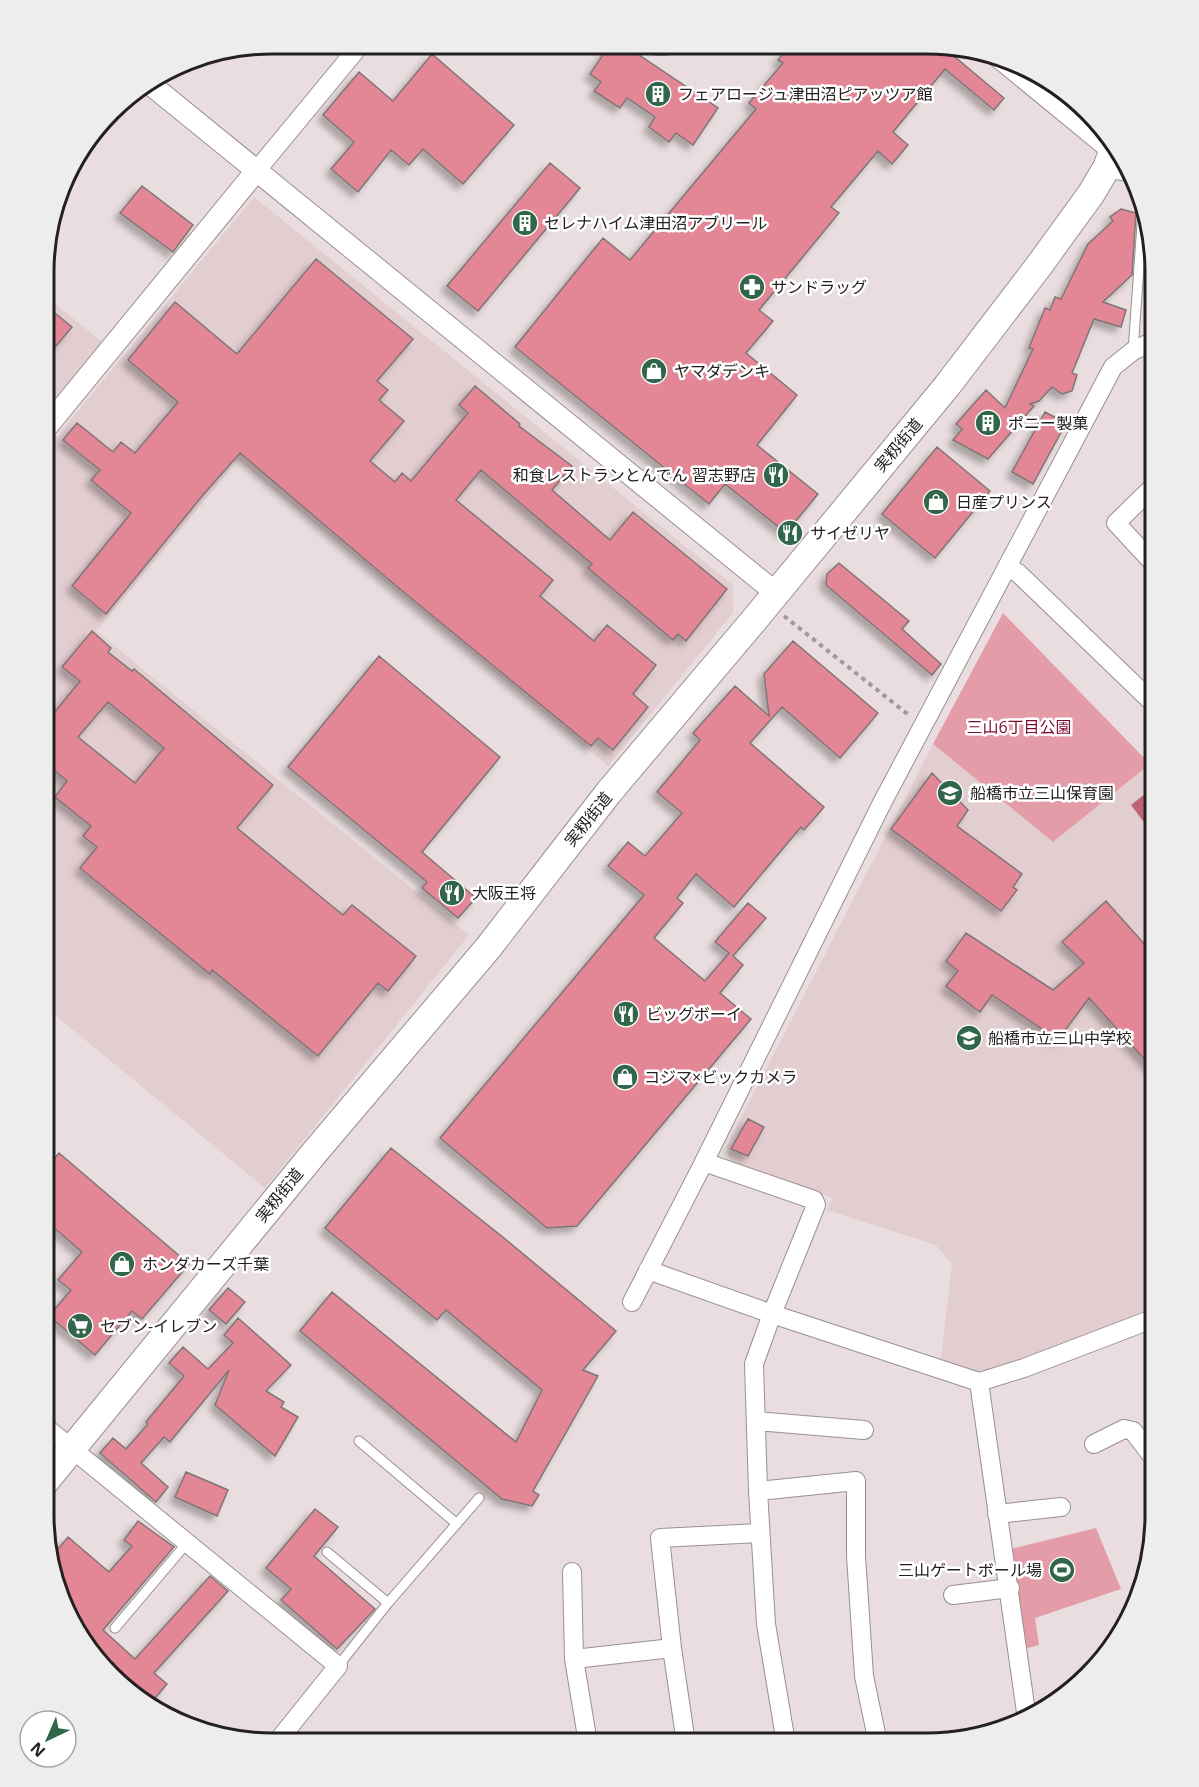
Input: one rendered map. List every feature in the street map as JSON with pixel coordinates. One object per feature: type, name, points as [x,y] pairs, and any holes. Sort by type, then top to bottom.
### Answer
[{"type":"main road","name":"実籾街道","points":[[54,1470],[322,1144],[488,948],[609,792],[780,604],[1052,249],[1115,161]]},
{"type":"street","points":[[54,418],[353,54]]},
{"type":"street","points":[[1016,74],[1110,154]]},
{"type":"street","points":[[155,88],[780,604]]},
{"type":"street","points":[[632,1302],[882,803],[1113,367],[1133,351],[1145,345]]},
{"type":"street","points":[[1145,495],[1116,523],[1145,554]]},
{"type":"street","points":[[1006,567],[1018,573],[1145,695]]},
{"type":"street","points":[[704,1162],[814,1200],[816,1205],[771,1314],[754,1364],[758,1491],[766,1624],[784,1733]]},
{"type":"street","points":[[648,1270],[771,1314],[979,1382],[1024,1368],[1145,1322]]},
{"type":"street","points":[[979,1382],[1026,1709]]},
{"type":"street","points":[[756,1421],[864,1430]]},
{"type":"street","points":[[1094,1444],[1124,1429],[1133,1431],[1145,1447]]},
{"type":"street","points":[[54,1435],[338,1666],[284,1733]]},
{"type":"street","points":[[758,1491],[856,1481],[856,1556],[864,1676],[876,1733]]},
{"type":"street","points":[[997,1514],[1061,1507]]},
{"type":"street","points":[[685,1733],[672,1648],[660,1538],[760,1533]]},
{"type":"street","points":[[572,1572],[574,1659],[586,1733]]},
{"type":"street","points":[[952,1595],[1010,1588]]},
{"type":"street","points":[[574,1659],[672,1648]]},
{"type":"lane","points":[[1133,351],[1141,233]]},
{"type":"lane","points":[[359,1441],[457,1524]]},
{"type":"lane","points":[[338,1666],[388,1603],[479,1498]]},
{"type":"lane","points":[[115,1628],[187,1543]]},
{"type":"lane","points":[[327,1552],[388,1603]]},
{"type":"path","points":[[780,604],[915,721]]},
{"type":"shaded area","points":[[254,197],[733,585],[733,613],[608,766],[238,460],[96,631],[469,935],[265,1188],[54,1014],[54,440]]},
{"type":"shaded area","points":[[54,302],[104,344],[54,404]]},
{"type":"shaded area","name":"船橋市立三山中学校","points":[[933,744],[1053,842],[1145,768],[1145,1311],[1019,1361],[974,1374],[940,1365],[952,1264],[936,1245],[827,1210],[833,1198],[731,1162],[726,1147]]},
{"type":"shaded area","points":[[1145,794],[1145,824],[1131,805]]},
{"type":"green space","name":"三山6丁目公園","points":[[1003,613],[1145,759],[1145,768],[1053,842],[933,744]]},
{"type":"green space","name":"三山ゲートボール場","points":[[1096,1528],[1121,1589],[1035,1618],[1039,1645],[1024,1649],[1007,1550]]},
{"type":"building","points":[[432,54],[514,125],[463,184],[423,149],[409,165],[391,150],[358,192],[331,169],[354,142],[323,115],[359,72],[393,101]]},
{"type":"building","name":"フェアロージュ津田沼ピアッツア館","points":[[603,54],[637,54],[718,108],[693,145],[676,133],[669,142],[649,127],[655,117],[627,98],[620,108],[594,91],[601,82],[590,74]]},
{"type":"building","points":[[783,54],[941,54],[956,56],[1004,98],[994,110],[945,69],[893,132],[908,145],[892,164],[878,151],[831,207],[839,213],[759,310],[773,321],[746,353],[797,395],[757,445],[818,494],[786,533],[725,484],[709,504],[515,347],[603,238],[630,260],[756,109],[749,103],[783,63],[778,60]]},
{"type":"building","name":"セレナハイム津田沼アブリール","points":[[550,163],[580,188],[478,311],[447,286]]},
{"type":"building","points":[[142,186],[193,225],[173,252],[120,213]]},
{"type":"building","points":[[1121,209],[1136,213],[1132,275],[1103,302],[1126,310],[1121,327],[1094,319],[1072,373],[1077,375],[1072,391],[1062,394],[1052,387],[1039,401],[1030,404],[1034,406],[988,459],[953,440],[962,429],[956,424],[986,390],[1005,408],[1033,349],[1029,348],[1045,308],[1050,310],[1055,297],[1061,299],[1088,244],[1113,221],[1110,217]]},
{"type":"building","points":[[316,259],[413,339],[377,381],[388,390],[379,400],[404,421],[370,461],[395,482],[402,473],[411,481],[468,413],[459,405],[475,386],[520,424],[519,426],[572,466],[552,490],[610,540],[633,512],[727,589],[686,641],[678,634],[673,640],[588,568],[592,564],[481,470],[456,500],[553,580],[540,596],[594,641],[607,625],[656,665],[633,694],[648,707],[613,750],[598,738],[591,746],[395,585],[240,453],[106,614],[72,586],[131,513],[91,480],[100,470],[63,440],[77,423],[113,452],[121,442],[135,453],[178,402],[128,360],[175,302],[237,354]]},
{"type":"building","points":[[54,312],[72,327],[54,348]]},
{"type":"building","points":[[1045,412],[1066,423],[1033,484],[1012,472]]},
{"type":"building","points":[[937,447],[990,491],[935,558],[882,514]]},
{"type":"building","points":[[839,563],[909,621],[902,629],[941,664],[932,675],[826,585],[827,574]]},
{"type":"building","points":[[92,631],[111,648],[108,652],[132,671],[134,669],[273,785],[237,828],[343,915],[352,905],[416,956],[388,991],[378,983],[318,1056],[212,970],[210,974],[80,868],[97,847],[83,836],[91,826],[55,797],[67,781],[54,770],[54,713],[80,681],[62,667]],"holes":[[[108,702],[164,748],[135,783],[78,737]]]},
{"type":"building","points":[[793,641],[878,713],[840,758],[782,707],[750,743],[824,807],[804,830],[801,827],[734,907],[696,874],[677,898],[683,903],[654,938],[705,981],[729,953],[715,942],[748,903],[766,918],[733,956],[743,965],[720,993],[751,1019],[577,1226],[547,1228],[440,1138],[644,895],[608,866],[628,842],[645,856],[682,813],[657,792],[700,740],[693,733],[735,686],[769,716],[764,674]]},
{"type":"building","points":[[379,656],[500,757],[422,852],[476,898],[458,918],[422,888],[427,882],[288,767]]},
{"type":"building","points":[[932,773],[968,810],[957,826],[1022,874],[1013,887],[1017,890],[1001,911],[891,829]]},
{"type":"building","points":[[1106,901],[1145,945],[1145,1060],[1089,998],[1058,1040],[992,995],[980,1012],[946,986],[958,971],[946,961],[966,933],[1053,990],[1084,963],[1062,942]]},
{"type":"building","points":[[748,1119],[764,1127],[748,1156],[731,1149]]},
{"type":"building","points":[[391,1148],[616,1331],[583,1370],[598,1376],[533,1491],[539,1495],[532,1506],[502,1499],[300,1331],[332,1292],[516,1442],[542,1390],[446,1310],[437,1320],[325,1228]]},
{"type":"building","points":[[59,1153],[189,1264],[142,1319],[132,1311],[95,1355],[54,1320],[54,1310],[71,1290],[58,1280],[82,1252],[54,1228],[54,1159]]},
{"type":"building","points":[[228,1288],[245,1302],[226,1324],[209,1310]]},
{"type":"building","points":[[238,1318],[291,1365],[266,1391],[284,1402],[281,1407],[298,1417],[275,1456],[215,1405],[229,1370],[170,1442],[164,1437],[141,1463],[168,1487],[156,1502],[100,1453],[113,1438],[126,1449],[148,1424],[146,1422],[184,1376],[169,1363],[183,1347],[208,1369],[233,1343],[224,1335]]},
{"type":"building","points":[[186,1472],[228,1490],[217,1516],[175,1497]]},
{"type":"building","points":[[315,1509],[338,1527],[314,1556],[375,1609],[337,1649],[281,1600],[291,1589],[266,1568]]},
{"type":"building","points":[[138,1521],[174,1547],[103,1630],[135,1659],[210,1576],[228,1591],[154,1673],[167,1684],[155,1698],[128,1679],[99,1648],[83,1624],[71,1598],[58,1557],[57,1550],[68,1537],[109,1572],[132,1546],[124,1540]]},
{"type":"place","name":"フェアロージュ津田沼ピアッツア館","points":[[658,94]]},
{"type":"place","name":"セレナハイム津田沼アブリール","points":[[525,223]]},
{"type":"place","name":"サンドラッグ","points":[[752,287]]},
{"type":"place","name":"ヤマダデンキ","points":[[654,371]]},
{"type":"place","name":"ポニー製菓","points":[[988,423]]},
{"type":"place","name":"和食レストランとんでん 習志野店","points":[[776,475]]},
{"type":"place","name":"日産プリンス","points":[[936,502]]},
{"type":"place","name":"サイゼリヤ","points":[[790,533]]},
{"type":"place","name":"船橋市立三山保育園","points":[[950,793]]},
{"type":"place","name":"大阪王将","points":[[452,893]]},
{"type":"place","name":"ビッグボーイ","points":[[626,1014]]},
{"type":"place","name":"船橋市立三山中学校","points":[[969,1038]]},
{"type":"place","name":"コジマ×ビックカメラ","points":[[625,1077]]},
{"type":"place","name":"ホンダカーズ千葉","points":[[122,1264]]},
{"type":"place","name":"セブン-イレブン","points":[[80,1326]]},
{"type":"place","name":"三山ゲートボール場","points":[[1062,1570]]}]
